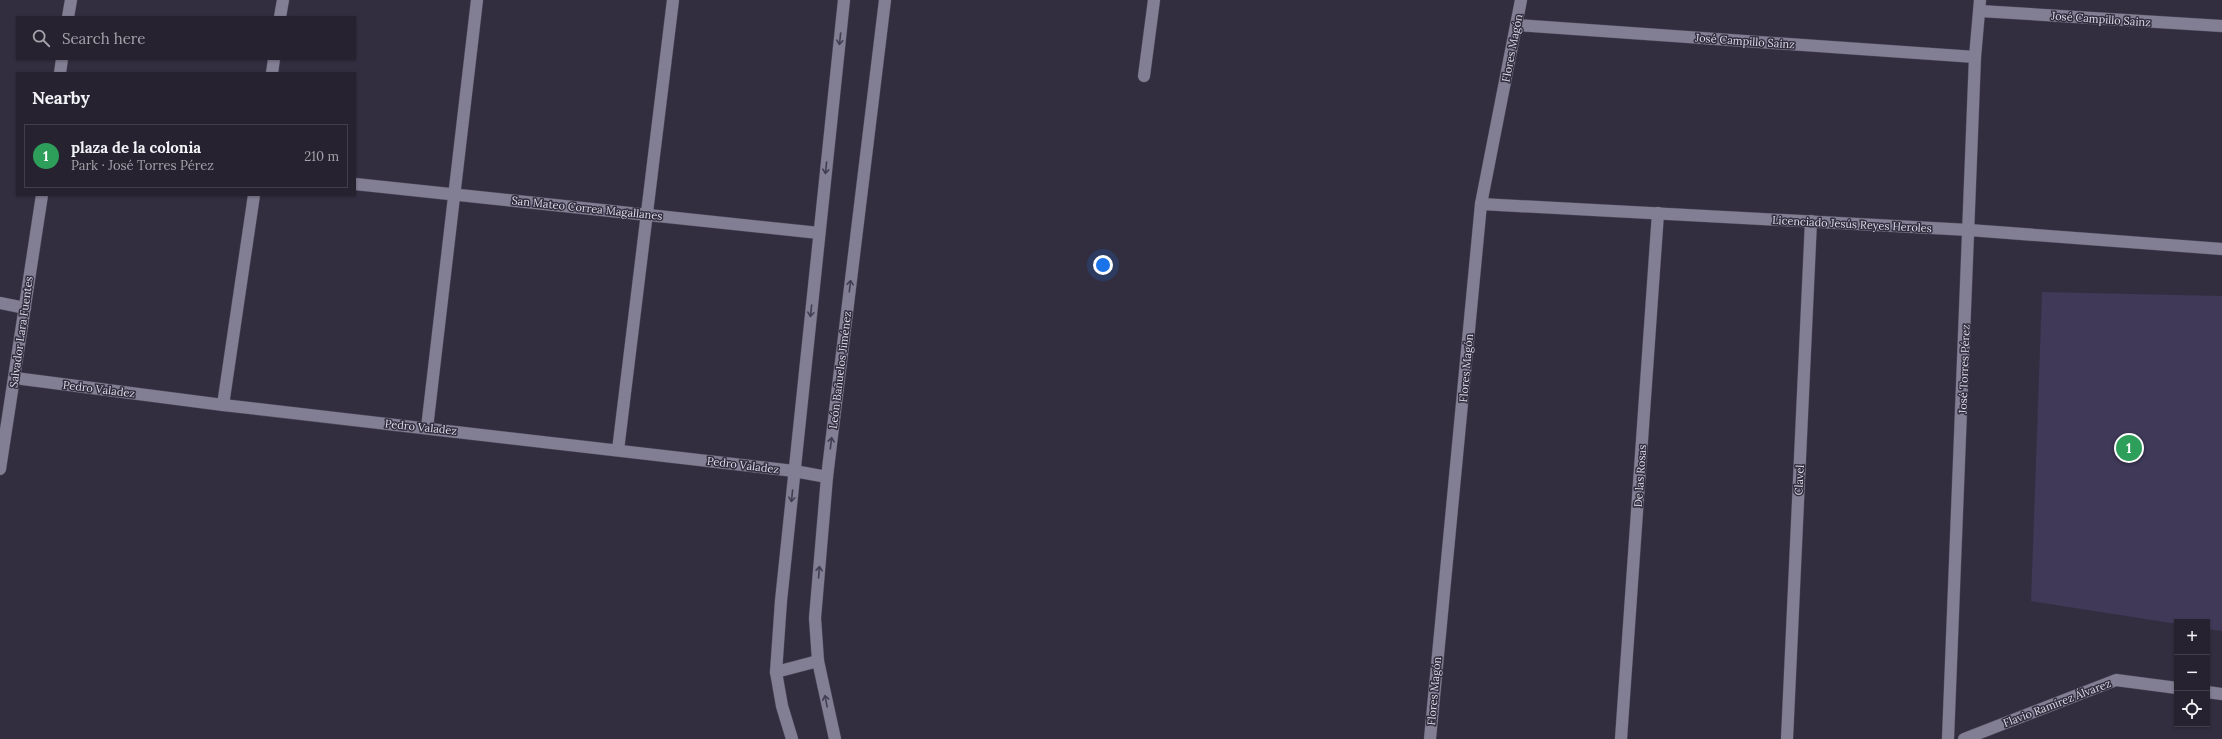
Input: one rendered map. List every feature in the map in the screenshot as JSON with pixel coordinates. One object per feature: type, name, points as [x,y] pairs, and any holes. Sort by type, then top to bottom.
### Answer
[{"type":"street","points":[[68,16],[70,0]]},
{"type":"street","points":[[280,16],[283,0]]},
{"type":"street","points":[[427,428],[477,0]]},
{"type":"street","points":[[618,450],[673,0]]},
{"type":"street","points":[[792,739],[782,706],[776,672],[781,601],[794,471],[844,0]]},
{"type":"street","name":"León Bañuelos Jiménez","points":[[835,739],[818,661],[815,618],[827,477],[885,0]]},
{"type":"street","points":[[1144,76],[1154,0]]},
{"type":"street","name":"Flores Magón","points":[[1430,739],[1481,204],[1521,0]]},
{"type":"street","name":"José Campillo Sainz","points":[[1980,5],[2222,26]]},
{"type":"street","name":"José Torres Pérez","points":[[1948,739],[1975,56],[1980,5]]},
{"type":"street","name":"José Campillo Sainz","points":[[1516,24],[1975,56]]},
{"type":"street","points":[[60,72],[62,60]]},
{"type":"street","points":[[272,72],[274,60]]},
{"type":"street","name":"San Mateo Correa Magallanes","points":[[356,184],[454,193],[819,233]]},
{"type":"street","name":"Salvador Lara Fuentes","points":[[0,469],[42,196]]},
{"type":"street","points":[[223,405],[254,196]]},
{"type":"street","name":"Licenciado Jesús Reyes Heroles","points":[[1481,204],[1969,230],[2222,249]]},
{"type":"street","name":"De las Rosas","points":[[1621,739],[1658,213]]},
{"type":"street","name":"Clavel","points":[[1787,739],[1811,221]]},
{"type":"street","points":[[0,304],[25,308]]},
{"type":"street","name":"Pedro Valadez","points":[[15,378],[223,405],[794,471],[827,477]]},
{"type":"street","points":[[776,672],[818,661]]},
{"type":"street","name":"Flavio Ramírez Álvarez","points":[[1964,739],[2116,680],[2174,688]]},
{"type":"street","points":[[2210,692],[2222,694]]},
{"type":"shaded area","points":[[2042,292],[2222,296],[2222,631],[2210,629],[2210,619],[2174,619],[2174,624],[2031,601]]},
{"type":"place","name":"plaza de la colonia","points":[[2129,448]]}]
